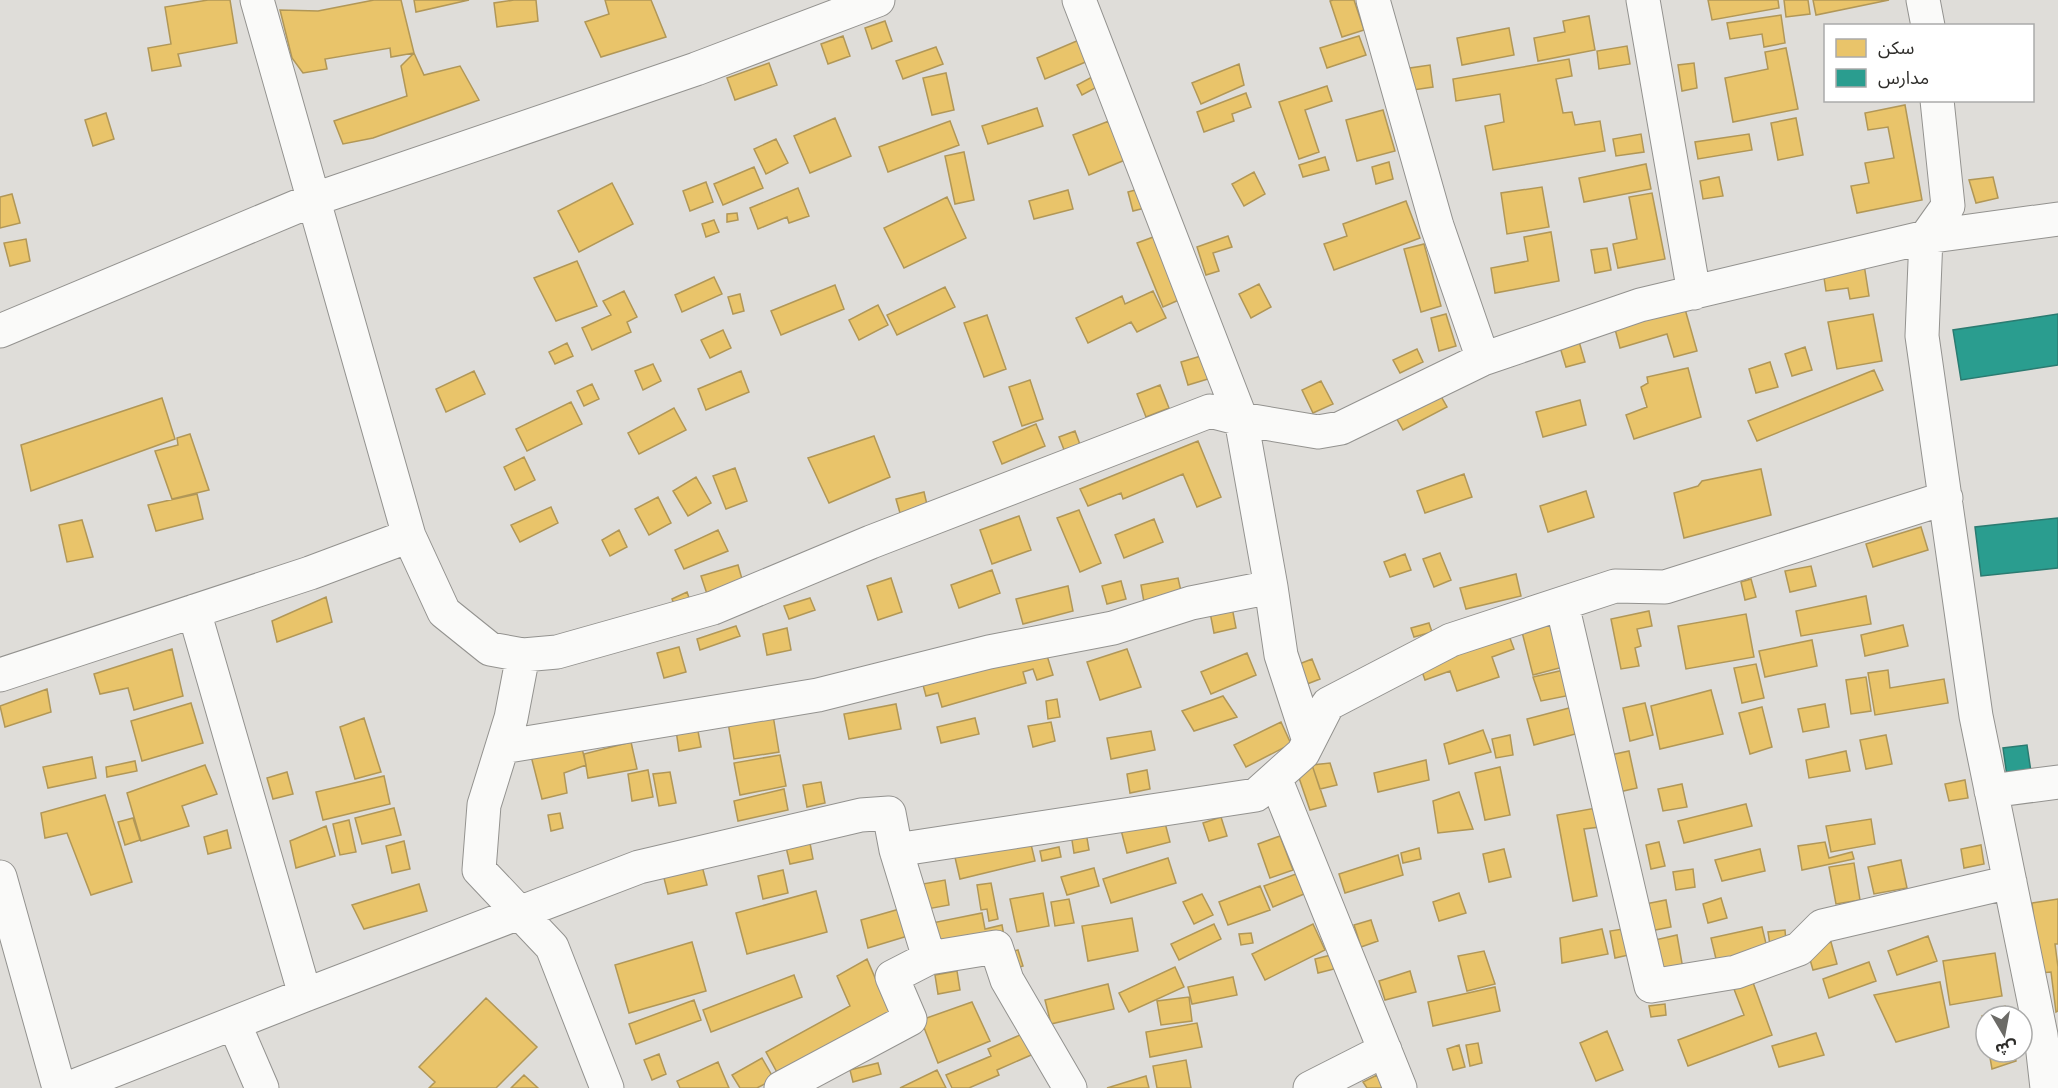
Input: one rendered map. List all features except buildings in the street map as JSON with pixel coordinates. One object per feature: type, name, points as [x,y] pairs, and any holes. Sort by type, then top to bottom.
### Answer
[{"type":"street","points":[[258,0],[410,536],[444,612],[490,649],[523,655],[557,652],[713,608],[871,542],[1210,411],[1241,419],[1318,432],[1341,428],[1483,359],[1640,306],[1926,237],[2058,219]]},
{"type":"street","points":[[0,331],[315,199],[696,69],[878,0]]},
{"type":"street","points":[[1079,0],[1241,419],[1281,655],[1309,741]]},
{"type":"street","points":[[1373,0],[1437,226],[1483,359]]},
{"type":"street","points":[[1643,0],[1694,293]]},
{"type":"street","points":[[1923,0],[1928,24]]},
{"type":"street","points":[[1936,102],[1948,206],[1926,237],[1922,336],[1976,716],[2041,1035],[2047,1088]]},
{"type":"street","points":[[896,850],[1256,795],[1303,753],[1328,704],[1451,640],[1615,586],[1665,587],[1946,498]]},
{"type":"street","points":[[0,675],[310,573],[410,536]]},
{"type":"street","points":[[502,747],[818,695],[989,651],[1113,628],[1191,603],[1271,587]]},
{"type":"street","points":[[1562,604],[1651,986],[1736,972],[1798,949],[1822,926],[2010,882]]},
{"type":"street","points":[[194,611],[305,995]]},
{"type":"street","points":[[523,655],[511,718],[484,805],[479,870],[552,947],[607,1088]]},
{"type":"street","points":[[1275,778],[1400,1088]]},
{"type":"street","points":[[1991,791],[2058,782]]},
{"type":"street","points":[[69,1088],[639,867],[861,815],[889,813],[896,850],[929,958]]},
{"type":"street","points":[[0,877],[58,1088]]},
{"type":"street","points":[[781,1088],[910,1019],[892,977],[929,958],[996,947],[1007,980],[1070,1088]]},
{"type":"street","points":[[234,1023],[262,1088]]},
{"type":"street","points":[[1310,1088],[1385,1050]]}]
